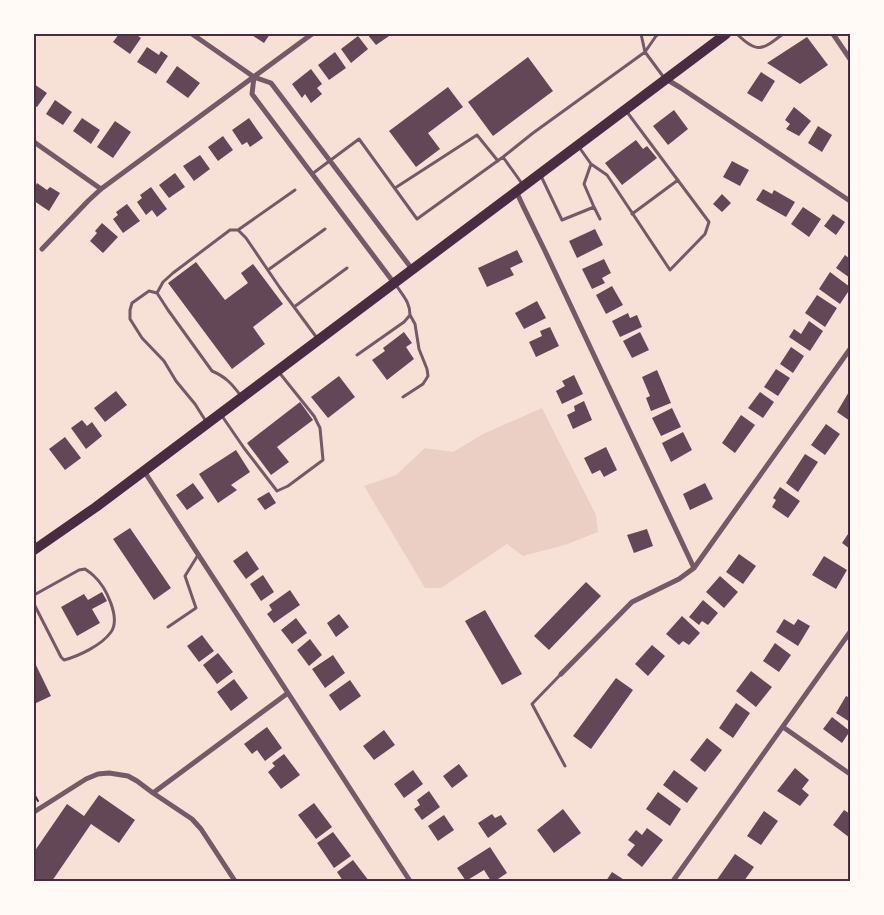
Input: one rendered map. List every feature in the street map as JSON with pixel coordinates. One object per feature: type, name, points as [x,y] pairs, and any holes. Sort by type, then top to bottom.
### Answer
[{"type":"main road","points":[[34,550],[96,507],[726,34]]},
{"type":"street","points":[[192,34],[254,77],[271,83],[412,269]]},
{"type":"street","points":[[42,249],[101,189],[312,34]]},
{"type":"street","points":[[833,34],[850,58]]},
{"type":"street","points":[[254,77],[252,94],[394,283]]},
{"type":"street","points":[[665,79],[850,201]]},
{"type":"street","points":[[34,142],[101,189]]},
{"type":"street","points":[[520,188],[523,206],[694,568]]},
{"type":"street","points":[[561,674],[632,602],[679,579],[694,568],[850,349]]},
{"type":"street","points":[[144,471],[410,881]]},
{"type":"street","points":[[673,881],[850,632]]},
{"type":"street","points":[[153,793],[288,693]]},
{"type":"street","points":[[783,727],[850,774]]},
{"type":"street","points":[[34,812],[86,778],[109,773],[128,776],[192,819],[201,829],[235,881]]},
{"type":"lane","points":[[641,34],[645,52],[665,79]]},
{"type":"lane","points":[[312,174],[360,139],[417,219],[645,52],[659,34]]},
{"type":"lane","points":[[737,34],[748,45],[760,48],[783,34]]},
{"type":"lane","points":[[578,144],[591,164],[607,175],[670,270],[705,234],[709,222],[625,109]]},
{"type":"lane","points":[[395,188],[477,135],[498,161]]},
{"type":"lane","points":[[503,157],[520,188]]},
{"type":"lane","points":[[591,164],[584,184],[600,219]]},
{"type":"lane","points":[[540,173],[562,220],[594,206]]},
{"type":"lane","points":[[632,214],[678,180]]},
{"type":"lane","points":[[157,293],[163,282],[173,273],[230,230],[238,230],[295,190]]},
{"type":"lane","points":[[268,270],[325,229]]},
{"type":"lane","points":[[238,230],[246,238],[318,340]]},
{"type":"lane","points":[[294,307],[347,268]]},
{"type":"lane","points":[[394,283],[410,308],[410,315],[415,324],[419,349],[427,368],[428,376],[423,384],[403,397]]},
{"type":"lane","points":[[207,423],[195,404],[176,381],[164,361],[142,338],[130,319],[132,303],[149,291],[157,293],[212,371],[223,376],[242,397]]},
{"type":"lane","points":[[357,355],[404,322],[410,315]]},
{"type":"lane","points":[[221,413],[244,448],[277,491],[288,486],[323,460],[320,428],[314,416],[278,370]]},
{"type":"lane","points":[[168,627],[196,608],[185,576],[199,555]]},
{"type":"lane","points":[[34,595],[79,570],[85,569],[95,576],[108,594],[115,619],[112,632],[100,643],[73,658],[64,660],[60,657],[34,604]]},
{"type":"lane","points":[[561,674],[532,704],[565,766]]},
{"type":"shaded area","points":[[542,408],[596,515],[598,532],[565,545],[523,556],[507,544],[441,588],[425,588],[364,486],[396,475],[425,448],[453,452],[483,434]]},
{"type":"building","points":[[119,34],[130,34],[133,36],[135,34],[141,38],[130,54],[113,42]]},
{"type":"building","points":[[250,34],[270,34],[264,43]]},
{"type":"building","points":[[367,34],[392,34],[376,45]]},
{"type":"building","points":[[358,36],[368,49],[351,63],[341,49]]},
{"type":"building","points":[[807,37],[828,65],[800,84],[767,63]]},
{"type":"building","points":[[147,47],[159,55],[161,51],[168,56],[156,74],[137,62]]},
{"type":"building","points":[[335,52],[346,68],[329,80],[318,65]]},
{"type":"building","points":[[528,57],[553,91],[493,136],[468,102]]},
{"type":"building","points":[[177,66],[200,83],[188,98],[166,82]]},
{"type":"building","points":[[311,69],[322,84],[317,88],[322,94],[311,103],[305,94],[302,98],[292,84]]},
{"type":"building","points":[[761,72],[775,81],[762,102],[747,93]]},
{"type":"building","points":[[34,84],[47,93],[37,107],[34,105]]},
{"type":"building","points":[[448,87],[463,107],[428,133],[440,149],[416,167],[389,131]]},
{"type":"building","points":[[55,100],[72,112],[63,125],[46,114]]},
{"type":"building","points":[[794,107],[811,121],[799,136],[786,129],[790,124],[785,120]]},
{"type":"building","points":[[674,110],[688,129],[668,145],[653,126]]},
{"type":"building","points":[[82,118],[100,130],[91,144],[73,131]]},
{"type":"building","points":[[249,118],[263,138],[250,147],[247,142],[242,145],[232,130]]},
{"type":"building","points":[[115,121],[131,132],[113,158],[97,147]]},
{"type":"building","points":[[818,126],[832,135],[822,152],[808,143]]},
{"type":"building","points":[[223,136],[233,150],[218,161],[208,147]]},
{"type":"building","points":[[636,140],[643,149],[647,146],[657,158],[622,185],[605,163]]},
{"type":"building","points":[[200,155],[210,169],[194,181],[183,166]]},
{"type":"building","points":[[732,161],[749,170],[740,186],[723,177]]},
{"type":"building","points":[[175,173],[185,187],[169,198],[159,185]]},
{"type":"building","points":[[37,183],[47,190],[50,187],[60,193],[49,211],[34,201],[34,189]]},
{"type":"building","points":[[151,187],[167,209],[157,217],[152,210],[146,215],[137,202],[142,198],[140,195]]},
{"type":"building","points":[[763,189],[772,194],[774,190],[795,202],[786,217],[756,200]]},
{"type":"building","points":[[722,194],[731,203],[722,212],[713,204]]},
{"type":"building","points":[[127,204],[140,221],[123,233],[113,219],[118,215],[116,212]]},
{"type":"building","points":[[803,207],[821,219],[809,237],[791,224]]},
{"type":"building","points":[[833,214],[845,222],[836,235],[824,226]]},
{"type":"building","points":[[102,223],[118,237],[103,253],[90,241]]},
{"type":"building","points":[[595,229],[603,245],[577,258],[569,241]]},
{"type":"building","points":[[517,250],[523,262],[510,268],[514,275],[487,287],[478,268]]},
{"type":"building","points":[[845,255],[850,259],[850,278],[836,268]]},
{"type":"building","points":[[604,259],[611,273],[602,278],[605,283],[592,289],[582,269]]},
{"type":"building","points":[[196,262],[225,300],[248,283],[241,273],[253,264],[283,304],[253,327],[265,344],[232,369],[168,283]]},
{"type":"building","points":[[830,272],[850,287],[840,304],[819,289]]},
{"type":"building","points":[[612,286],[623,305],[606,314],[596,295]]},
{"type":"building","points":[[817,295],[837,308],[825,327],[805,313]]},
{"type":"building","points":[[537,301],[546,318],[524,329],[515,313]]},
{"type":"building","points":[[628,313],[630,318],[637,315],[642,327],[620,337],[612,321]]},
{"type":"building","points":[[809,321],[823,331],[810,351],[789,337],[794,329],[801,334]]},
{"type":"building","points":[[550,327],[559,346],[536,357],[529,342],[542,336],[540,331]]},
{"type":"building","points":[[404,332],[412,343],[406,347],[414,359],[387,380],[372,360],[385,351],[383,348]]},
{"type":"building","points":[[640,332],[649,350],[632,358],[623,341]]},
{"type":"building","points":[[791,347],[804,356],[793,373],[780,364]]},
{"type":"building","points":[[776,369],[790,378],[778,396],[764,387]]},
{"type":"building","points":[[657,370],[671,403],[651,411],[646,398],[650,396],[642,377]]},
{"type":"building","points":[[574,375],[583,394],[562,404],[556,391],[565,386],[562,381]]},
{"type":"building","points":[[339,376],[355,397],[328,418],[311,397]]},
{"type":"building","points":[[850,390],[850,421],[837,412]]},
{"type":"building","points":[[116,391],[127,405],[105,422],[94,408]]},
{"type":"building","points":[[760,392],[774,402],[763,418],[748,408]]},
{"type":"building","points":[[584,401],[592,420],[573,429],[567,415],[575,411],[574,406]]},
{"type":"building","points":[[300,402],[313,420],[277,447],[289,462],[271,475],[247,443]]},
{"type":"building","points":[[672,408],[681,427],[661,436],[652,418]]},
{"type":"building","points":[[741,415],[755,425],[735,453],[722,443]]},
{"type":"building","points":[[82,420],[87,426],[92,422],[102,436],[86,449],[71,428]]},
{"type":"building","points":[[826,424],[840,434],[825,455],[811,445]]},
{"type":"building","points":[[683,432],[692,450],[671,462],[662,443]]},
{"type":"building","points":[[65,437],[81,458],[65,470],[49,449]]},
{"type":"building","points":[[606,447],[617,470],[604,477],[600,470],[592,474],[584,458]]},
{"type":"building","points":[[236,450],[250,472],[231,485],[237,490],[218,503],[199,474]]},
{"type":"building","points":[[805,454],[818,462],[798,492],[786,483]]},
{"type":"building","points":[[193,483],[204,498],[187,510],[176,495]]},
{"type":"building","points":[[705,483],[713,499],[690,510],[683,494]]},
{"type":"building","points":[[780,487],[800,501],[788,518],[772,507],[776,500],[773,498]]},
{"type":"building","points":[[269,492],[276,503],[265,510],[257,499]]},
{"type":"building","points":[[130,528],[171,588],[154,600],[113,539]]},
{"type":"building","points":[[647,529],[653,546],[634,553],[627,535]]},
{"type":"building","points":[[850,531],[850,549],[842,543]]},
{"type":"building","points":[[247,551],[259,569],[246,579],[233,561]]},
{"type":"building","points":[[739,554],[756,566],[743,584],[726,572]]},
{"type":"building","points":[[824,556],[847,570],[836,589],[812,575]]},
{"type":"building","points":[[263,575],[274,592],[261,601],[250,584]]},
{"type":"building","points":[[720,576],[738,592],[724,608],[706,592]]},
{"type":"building","points":[[586,582],[601,596],[549,650],[534,636]]},
{"type":"building","points":[[290,590],[300,605],[274,623],[267,614],[272,610],[269,605]]},
{"type":"building","points":[[102,592],[107,601],[92,609],[100,623],[77,636],[61,607],[84,594],[88,600]]},
{"type":"building","points":[[703,600],[718,613],[708,625],[702,621],[699,625],[689,617]]},
{"type":"building","points":[[485,610],[522,674],[502,685],[465,621]]},
{"type":"building","points":[[339,614],[349,627],[336,637],[327,623]]},
{"type":"building","points":[[682,616],[700,633],[689,645],[683,641],[679,645],[666,634]]},
{"type":"building","points":[[296,618],[307,633],[292,644],[281,630]]},
{"type":"building","points":[[784,619],[794,625],[798,619],[810,626],[798,646],[776,632]]},
{"type":"building","points":[[202,635],[214,651],[199,662],[187,646]]},
{"type":"building","points":[[310,639],[322,655],[309,666],[297,650]]},
{"type":"building","points":[[775,643],[791,655],[779,672],[763,661]]},
{"type":"building","points":[[652,645],[665,656],[648,676],[635,664]]},
{"type":"building","points":[[218,653],[233,672],[217,684],[203,665]]},
{"type":"building","points":[[333,655],[345,673],[325,688],[312,669]]},
{"type":"building","points":[[34,661],[51,696],[34,704]]},
{"type":"building","points":[[751,671],[772,687],[756,707],[736,691]]},
{"type":"building","points":[[616,678],[633,690],[591,749],[573,736]]},
{"type":"building","points":[[234,679],[248,698],[231,711],[217,692]]},
{"type":"building","points":[[350,680],[361,696],[340,711],[329,695]]},
{"type":"building","points":[[846,696],[850,698],[850,722],[836,713]]},
{"type":"building","points":[[736,703],[750,713],[733,738],[719,728]]},
{"type":"building","points":[[832,717],[850,731],[842,743],[823,729]]},
{"type":"building","points":[[267,727],[282,748],[265,761],[257,750],[252,754],[244,744]]},
{"type":"building","points":[[384,730],[395,745],[374,760],[363,746]]},
{"type":"building","points":[[707,738],[722,750],[705,772],[690,760]]},
{"type":"building","points":[[284,754],[300,775],[281,789],[268,772],[275,766],[272,763]]},
{"type":"building","points":[[459,764],[468,776],[452,788],[443,776]]},
{"type":"building","points":[[795,768],[809,780],[802,789],[809,795],[800,806],[777,791]]},
{"type":"building","points":[[413,770],[423,784],[404,798],[394,784]]},
{"type":"building","points":[[674,770],[698,788],[687,803],[663,785]]},
{"type":"building","points":[[429,791],[440,807],[422,820],[414,809],[420,805],[417,800]]},
{"type":"building","points":[[658,792],[681,809],[670,826],[646,809]]},
{"type":"building","points":[[99,795],[135,820],[119,843],[91,824],[52,881],[34,881],[34,852],[67,804],[84,816]]},
{"type":"building","points":[[314,803],[332,827],[316,839],[298,815]]},
{"type":"building","points":[[563,809],[581,833],[554,853],[537,830]]},
{"type":"building","points":[[844,810],[850,814],[850,838],[833,825]]},
{"type":"building","points":[[764,811],[778,821],[761,845],[747,836]]},
{"type":"building","points":[[492,814],[495,818],[501,815],[507,824],[488,838],[478,823]]},
{"type":"building","points":[[444,815],[454,830],[438,841],[428,826]]},
{"type":"building","points":[[647,828],[663,840],[642,867],[627,855],[635,845],[628,840],[636,830],[642,835]]},
{"type":"building","points":[[333,832],[351,856],[334,868],[317,843]]},
{"type":"building","points":[[490,847],[507,873],[495,881],[491,881],[484,870],[466,881],[457,868]]},
{"type":"building","points":[[735,854],[754,867],[744,881],[716,881]]},
{"type":"building","points":[[353,860],[369,881],[343,881],[337,872]]},
{"type":"building","points":[[612,872],[626,881],[606,881]]}]
